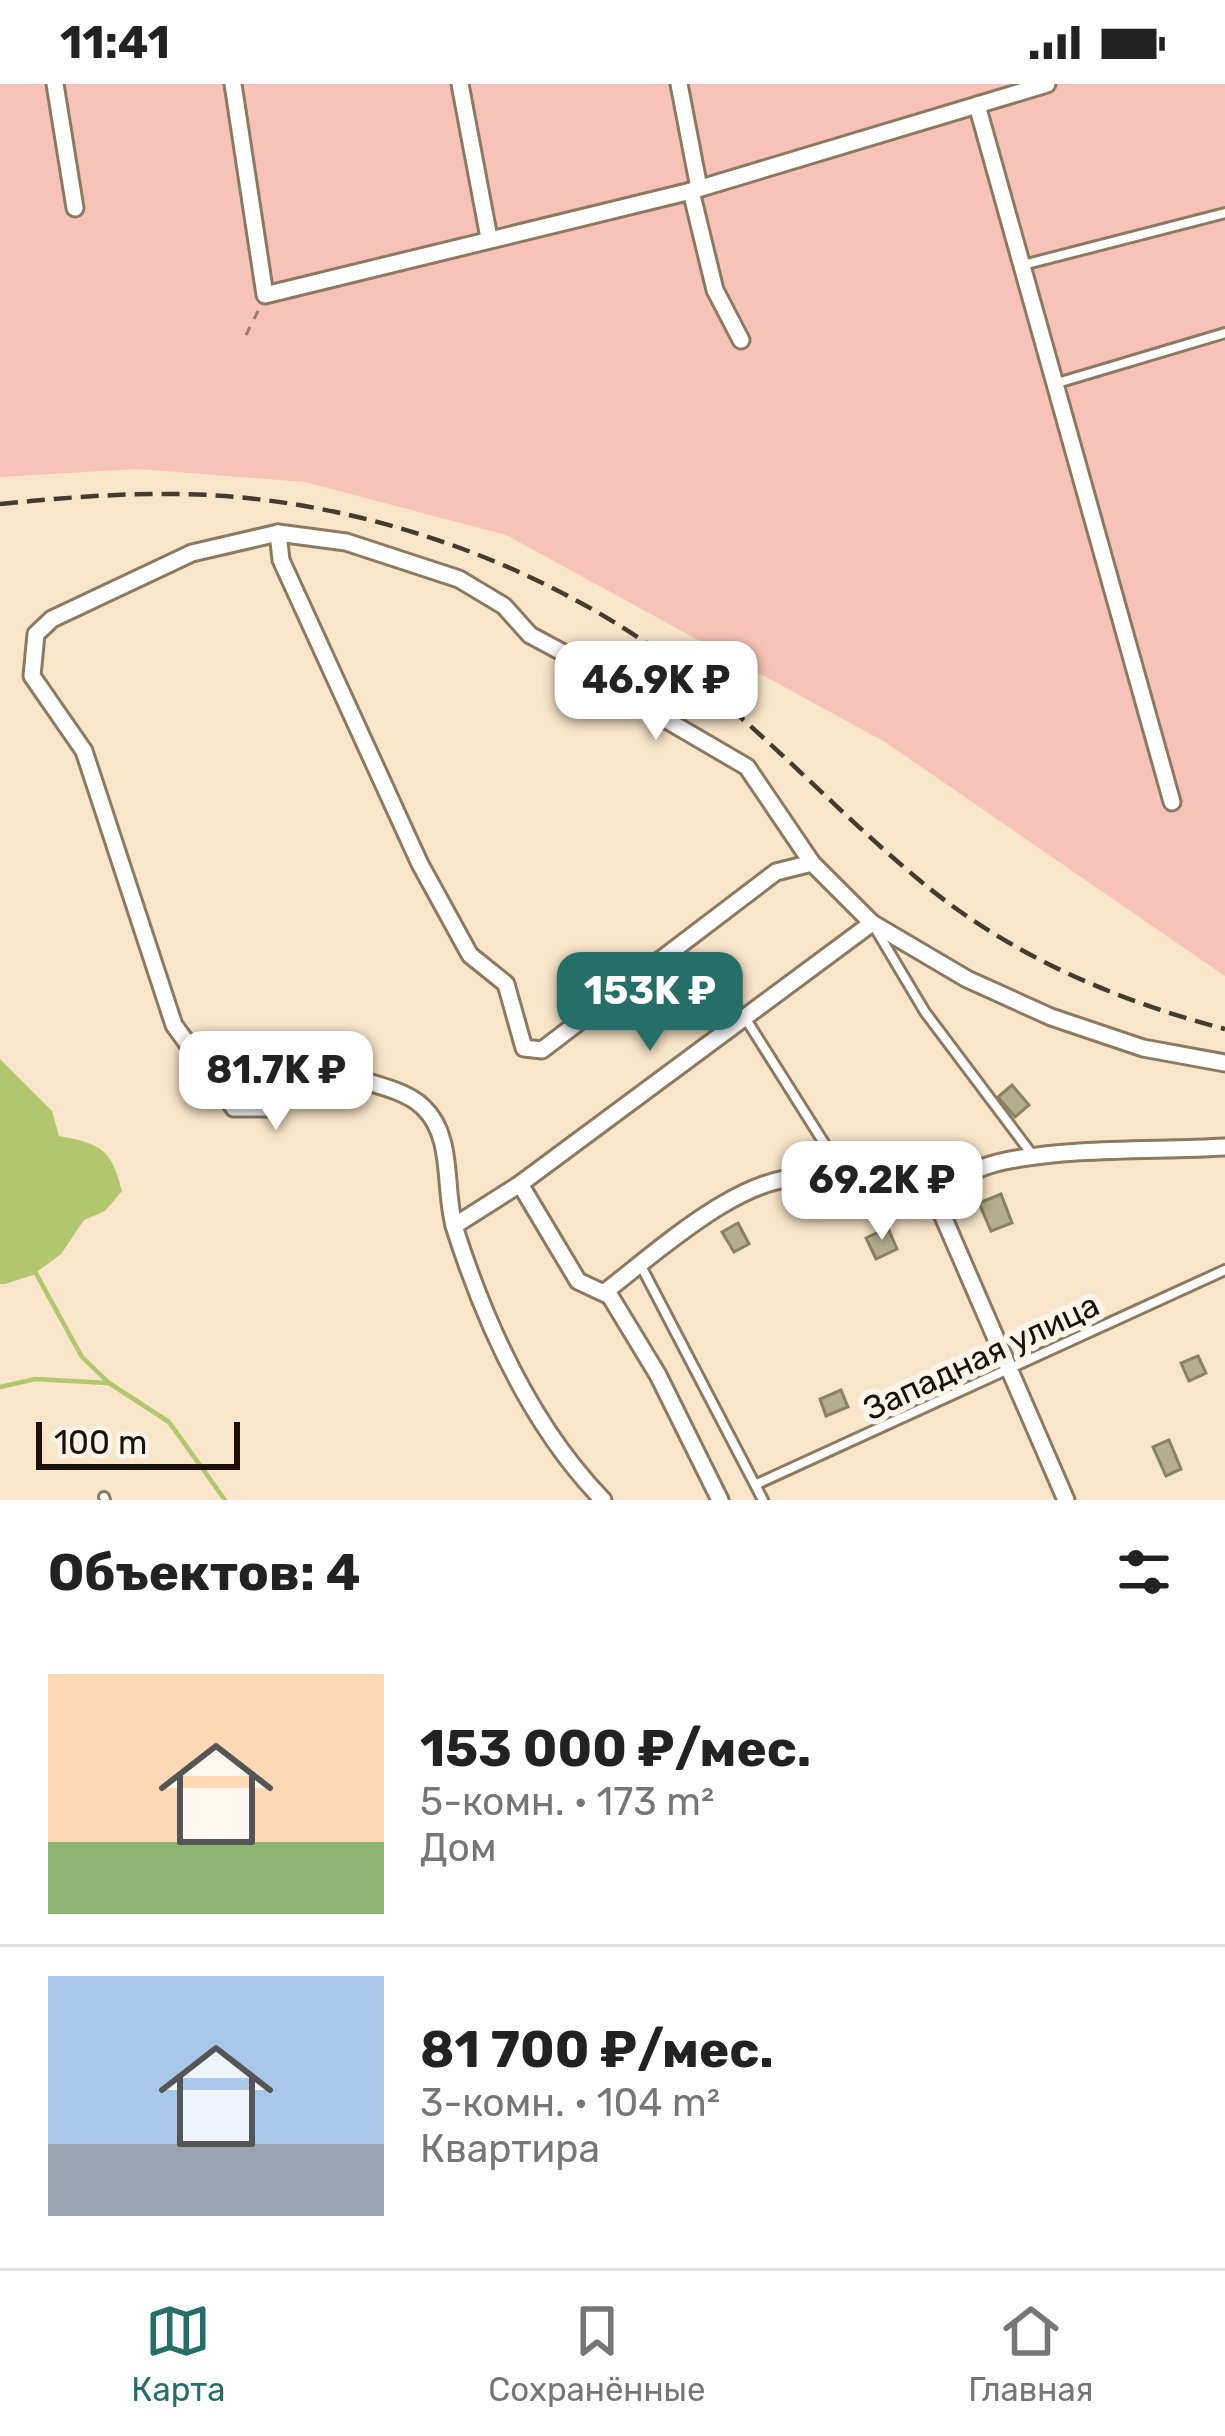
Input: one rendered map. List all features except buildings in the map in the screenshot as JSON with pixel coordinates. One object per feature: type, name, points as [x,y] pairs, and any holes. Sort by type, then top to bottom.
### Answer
[{"type":"street","points":[[55,84],[75,208]]},
{"type":"street","points":[[233,84],[266,295],[695,190],[1047,84]]},
{"type":"street","points":[[460,84],[489,238]]},
{"type":"street","points":[[679,84],[715,290],[741,340]]},
{"type":"street","points":[[976,105],[1172,802]]},
{"type":"street","points":[[278,533],[281,560],[420,864],[470,955],[506,984],[524,1048],[542,1050],[776,872],[812,863]]},
{"type":"street","points":[[603,1500],[574,1470],[520,1390],[454,1226],[441,1136],[423,1107],[338,1073],[269,1108],[234,1108],[174,1024],[84,751],[32,676],[36,634],[52,619],[192,553],[278,533],[369,549],[459,579],[504,606],[530,635],[627,686],[658,715],[747,767],[812,863],[872,923],[967,979],[1051,1016],[1142,1048],[1225,1063]]},
{"type":"street","points":[[454,1226],[520,1184],[872,923]]},
{"type":"street","points":[[606,1291],[682,1233],[763,1183],[780,1178],[820,1180],[863,1206],[886,1207],[986,1166],[1035,1158],[1225,1148]]},
{"type":"street","points":[[520,1184],[578,1281],[606,1291],[658,1375],[720,1500]]},
{"type":"street","points":[[932,1191],[1066,1500]]},
{"type":"lane","points":[[1018,266],[1225,213]]},
{"type":"lane","points":[[1052,384],[1225,333]]},
{"type":"lane","points":[[872,923],[925,1012],[1035,1158]]},
{"type":"lane","points":[[743,1015],[863,1206]]},
{"type":"lane","points":[[640,1264],[763,1500]]},
{"type":"lane","name":"Западная улица","points":[[757,1484],[1225,1270]]},
{"type":"path","points":[[246,335],[266,295]]},
{"type":"shaded area","points":[[0,84],[1225,84],[1225,976],[885,742],[506,535],[305,482],[138,469],[0,477]]},
{"type":"shaded area","points":[[0,1059],[52,1111],[59,1136],[102,1150],[122,1191],[105,1211],[84,1220],[61,1254],[33,1275],[5,1284],[0,1284]]},
{"type":"waterway","points":[[33,1268],[82,1357],[109,1383],[169,1422],[225,1500]]},
{"type":"waterway","points":[[0,1387],[35,1379],[107,1383]]},
{"type":"railway","points":[[0,504],[135,494],[249,498],[385,524],[518,572],[581,603],[695,679],[918,879],[988,930],[1103,989],[1225,1029]]}]
